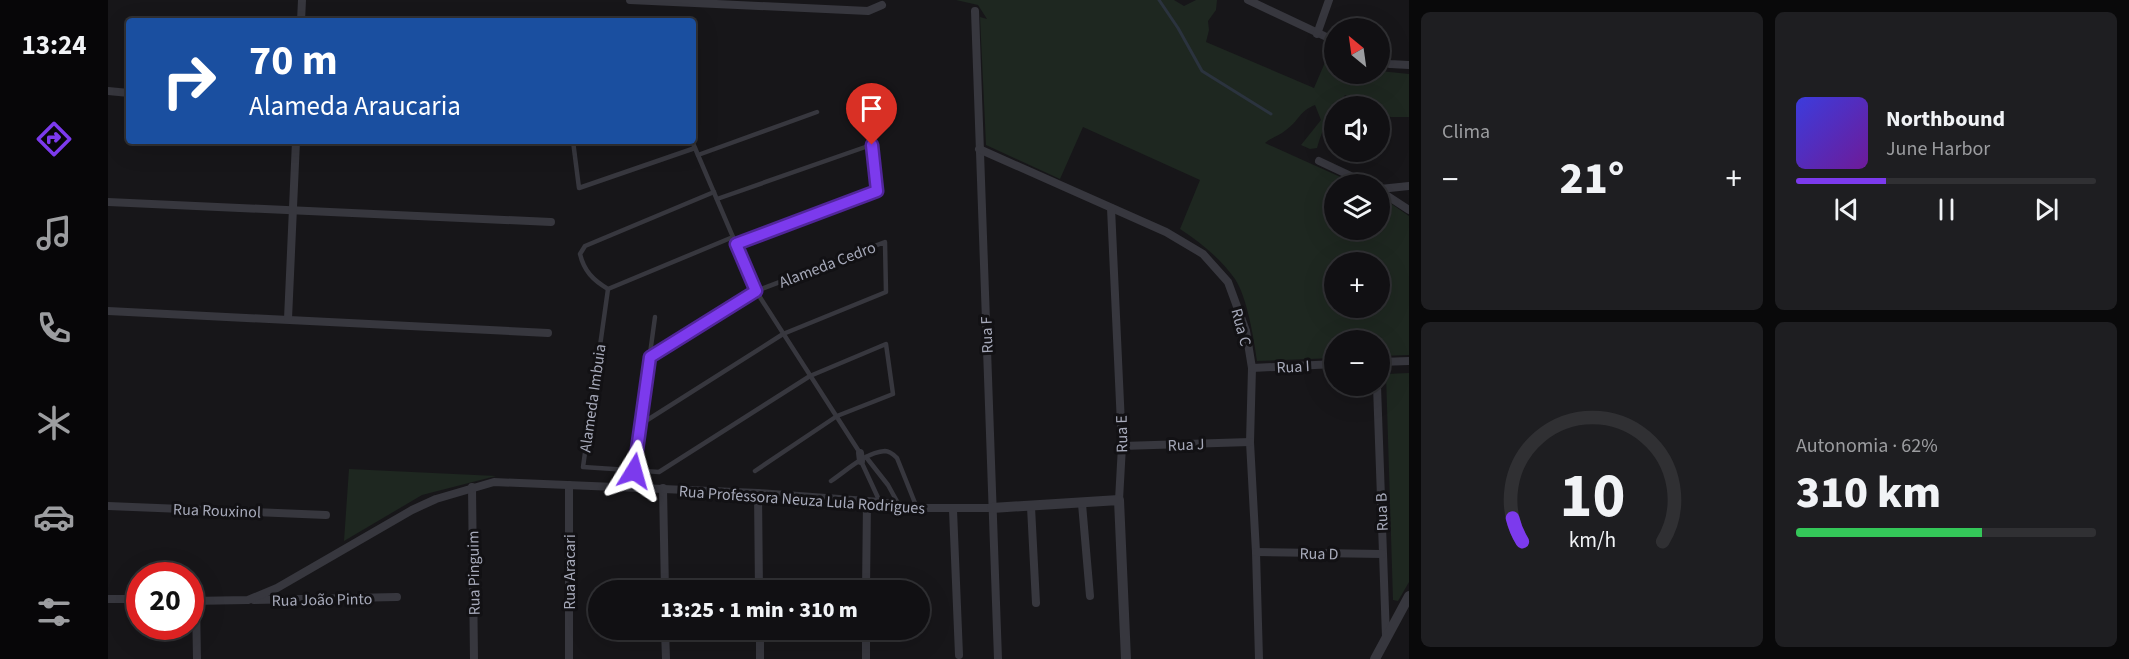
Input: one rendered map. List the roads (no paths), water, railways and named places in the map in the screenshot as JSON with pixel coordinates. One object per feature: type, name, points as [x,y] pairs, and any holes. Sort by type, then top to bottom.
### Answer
[{"type":"street","points":[[301,18],[302,0]]},
{"type":"street","points":[[630,0],[868,11],[882,5]]},
{"type":"street","points":[[1248,0],[1324,37]]},
{"type":"street","points":[[1317,34],[1329,0]]},
{"type":"street","name":"Rua F","points":[[975,11],[998,659]]},
{"type":"street","points":[[1390,64],[1409,65]]},
{"type":"street","points":[[108,92],[126,93]]},
{"type":"street","points":[[288,319],[296,144]]},
{"type":"street","name":"Rua C","points":[[979,149],[1166,232],[1203,254],[1228,282],[1246,331],[1252,368],[1250,442],[1259,659]]},
{"type":"street","points":[[1319,161],[1347,174]]},
{"type":"street","points":[[1390,189],[1409,186]]},
{"type":"street","points":[[1390,197],[1409,210]]},
{"type":"street","points":[[108,202],[551,222]]},
{"type":"street","name":"Rua E","points":[[1111,208],[1122,446],[1119,500],[1126,659]]},
{"type":"street","points":[[108,311],[548,333]]},
{"type":"street","points":[[1390,362],[1409,361]]},
{"type":"street","name":"Rua I","points":[[1252,368],[1324,365]]},
{"type":"street","name":"Rua B","points":[[1377,396],[1386,638]]},
{"type":"street","name":"Rua J","points":[[1122,446],[1250,442]]},
{"type":"street","name":"Rua Professora Neuza Lula Rodrigues","points":[[204,601],[248,600],[277,588],[412,510],[436,499],[494,482],[758,493],[953,510],[1119,500]]},
{"type":"street","name":"Rua Aracari","points":[[569,485],[569,659]]},
{"type":"street","name":"Rua Pinguim","points":[[472,487],[474,659]]},
{"type":"street","points":[[663,488],[665,580]]},
{"type":"street","points":[[758,493],[759,580]]},
{"type":"street","points":[[866,580],[867,501]]},
{"type":"street","points":[[1082,504],[1090,596]]},
{"type":"street","name":"Rua Rouxinol","points":[[108,506],[326,514]]},
{"type":"street","points":[[1031,507],[1036,603]]},
{"type":"street","points":[[953,510],[959,655]]},
{"type":"street","name":"Rua D","points":[[1256,552],[1382,554]]},
{"type":"street","points":[[1375,659],[1409,596]]},
{"type":"street","name":"Rua João Pinto","points":[[248,600],[397,597]]},
{"type":"street","points":[[108,598],[126,599]]},
{"type":"street","points":[[195,640],[196,659]]},
{"type":"street","points":[[665,640],[666,659]]},
{"type":"street","points":[[760,640],[760,659]]},
{"type":"street","points":[[866,640],[866,659]]},
{"type":"lane","points":[[698,155],[817,112]]},
{"type":"lane","points":[[573,144],[579,188],[695,148]]},
{"type":"lane","points":[[693,144],[756,291],[862,457],[880,502]]},
{"type":"lane","points":[[717,199],[872,145],[877,191],[736,244]]},
{"type":"lane","points":[[714,192],[585,246],[580,254],[583,266],[595,282],[608,289],[733,237]]},
{"type":"lane","name":"Alameda Cedro","points":[[756,291],[885,242],[886,292],[783,334]]},
{"type":"lane","name":"Alameda Imbuia","points":[[608,289],[583,467],[659,472],[810,376]]},
{"type":"lane","points":[[650,357],[756,291]]},
{"type":"lane","points":[[634,471],[655,317]]},
{"type":"lane","points":[[641,424],[783,334]]},
{"type":"lane","points":[[756,471],[837,416],[893,394],[886,344],[810,376]]},
{"type":"lane","points":[[831,481],[862,457],[885,451],[892,453],[897,458],[917,508]]},
{"type":"lane","points":[[862,457],[888,485],[898,505]]},
{"type":"waterway","points":[[1159,0],[1202,71],[1271,114]]}]
